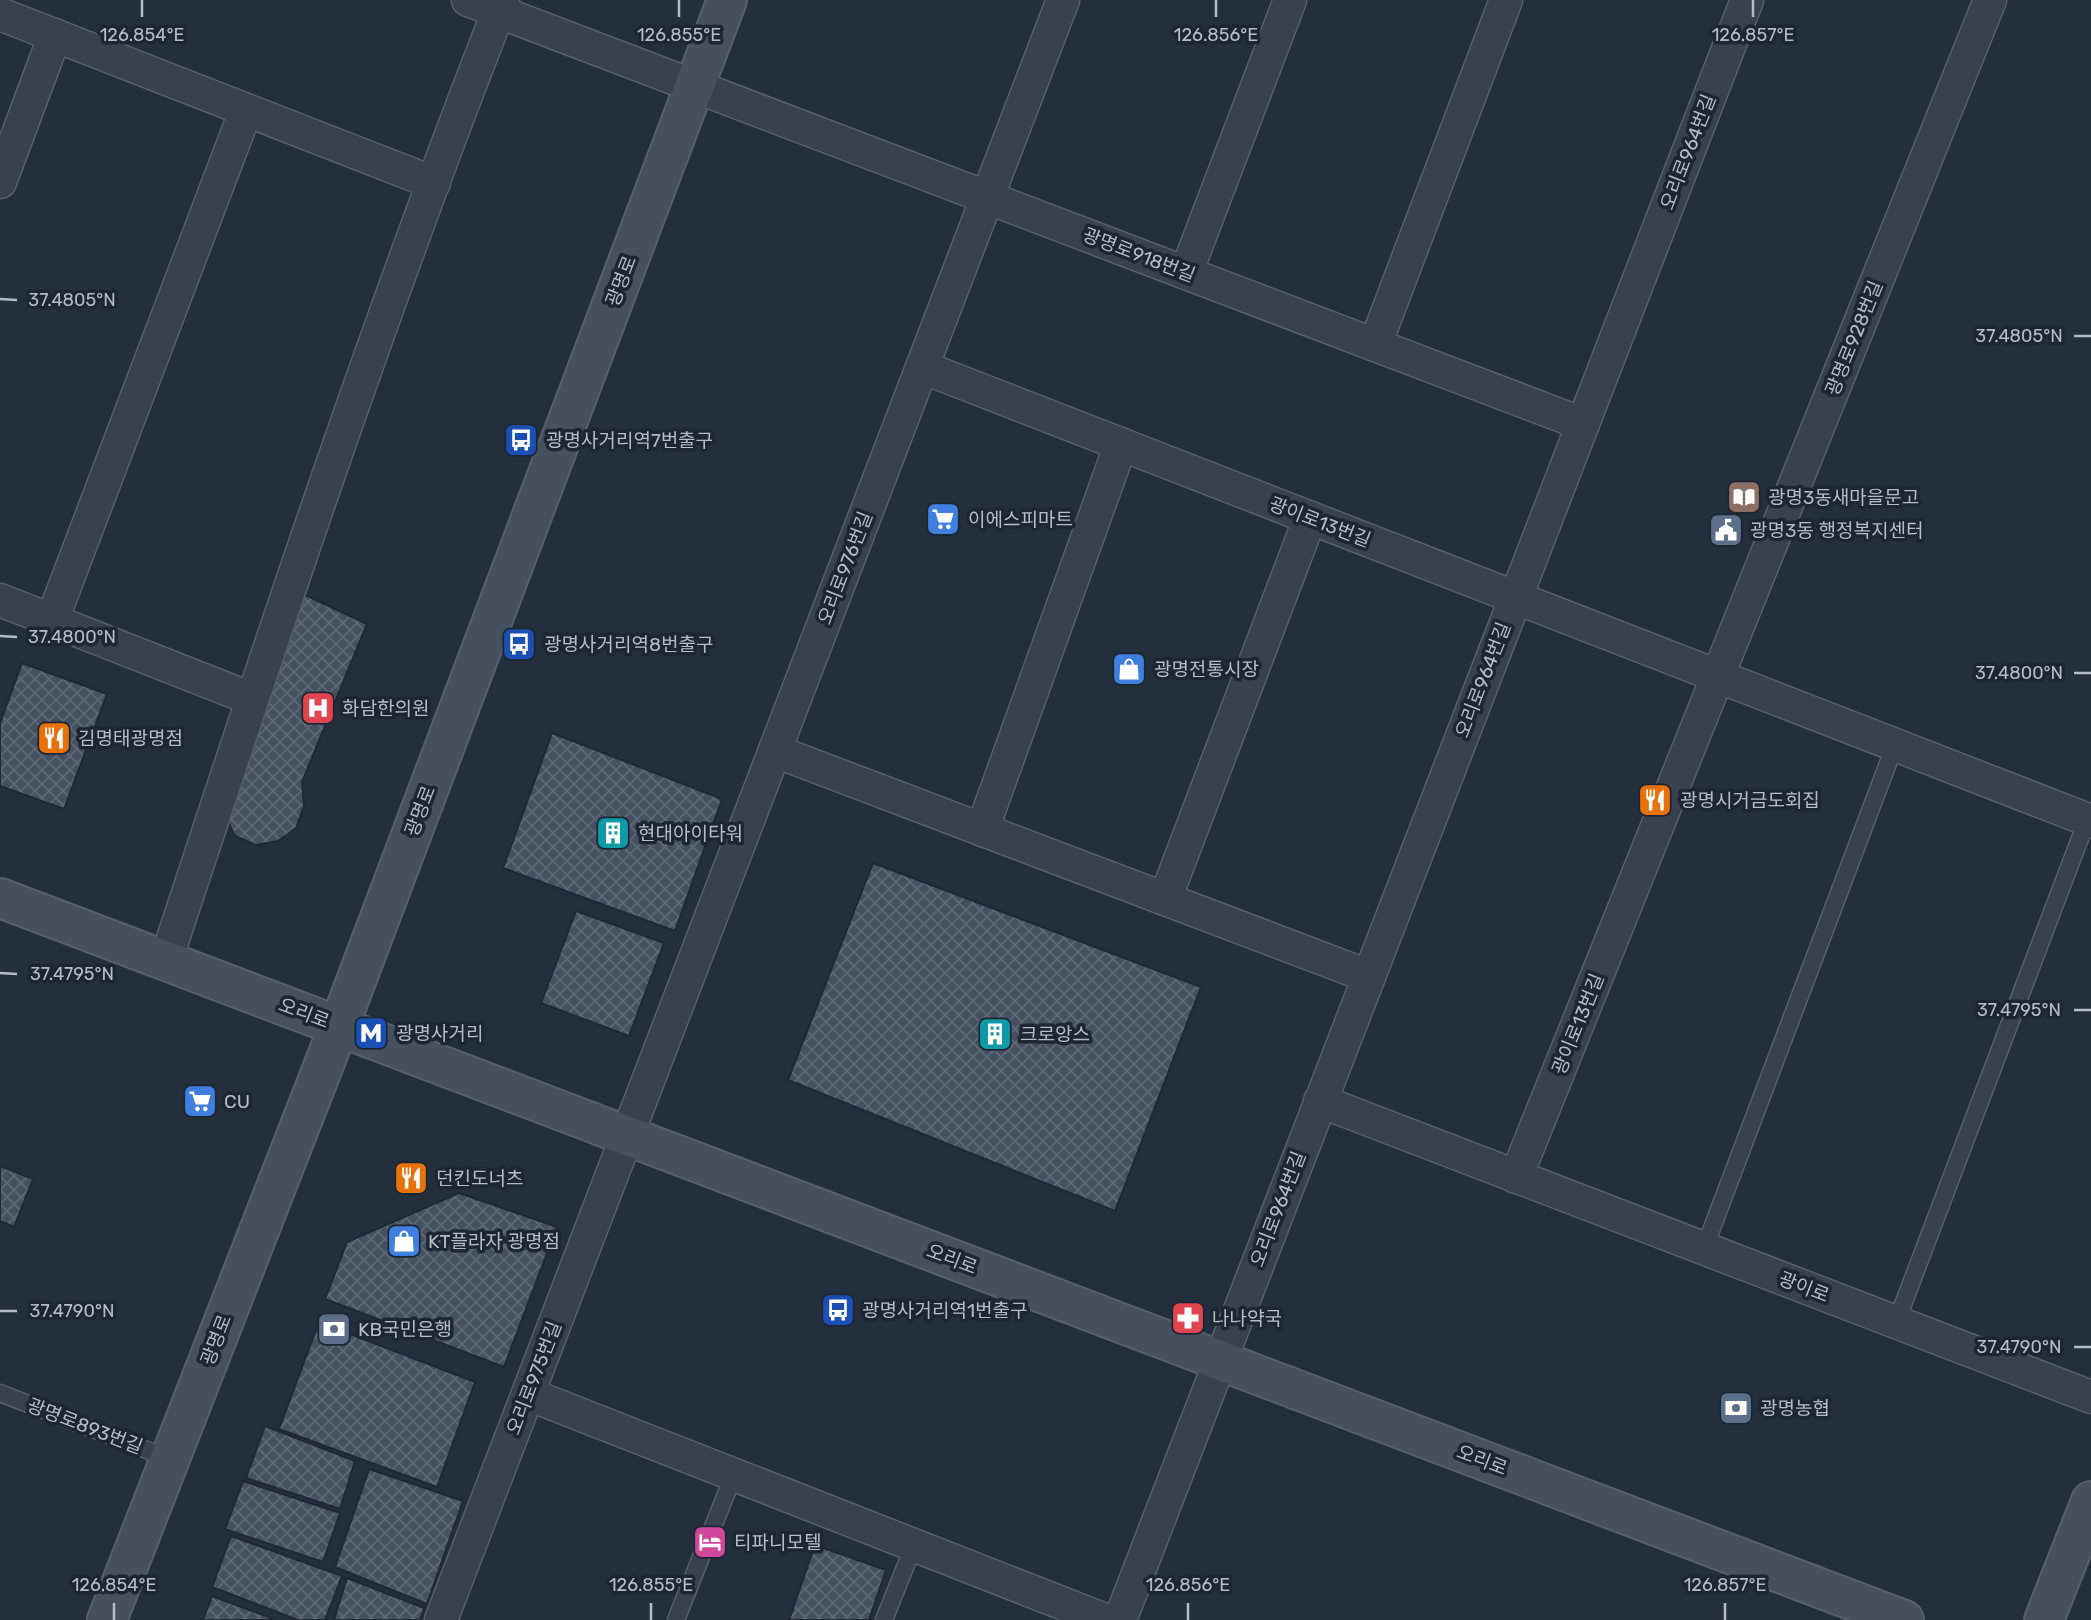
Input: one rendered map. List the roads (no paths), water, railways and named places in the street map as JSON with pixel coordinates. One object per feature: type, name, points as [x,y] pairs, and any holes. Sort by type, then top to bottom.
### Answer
[{"type":"main road","name":"광명로","points":[[107,1620],[339,1026],[727,0]]},
{"type":"main road","name":"오리로","points":[[0,898],[1904,1620]]},
{"type":"main road","points":[[2044,1620],[2091,1501]]},
{"type":"street","name":"광명로918번길","points":[[468,0],[501,6],[695,85],[1583,424]]},
{"type":"street","name":"오리로976번길","points":[[627,1135],[1063,0]]},
{"type":"street","points":[[1186,273],[1290,0]]},
{"type":"street","points":[[1375,345],[1506,0]]},
{"type":"street","name":"오리로964번길","points":[[1120,1620],[1747,0]]},
{"type":"street","name":"광명로928번길","points":[[1718,677],[1990,0]]},
{"type":"street","points":[[166,960],[252,699],[434,183],[501,6]]},
{"type":"street","points":[[0,14],[434,183]]},
{"type":"street","points":[[0,182],[55,36]]},
{"type":"street","points":[[52,620],[246,110]]},
{"type":"street","name":"광이로13번길","points":[[922,367],[2089,821]]},
{"type":"street","points":[[982,830],[1121,444]]},
{"type":"street","points":[[1165,900],[1310,518]]},
{"type":"street","points":[[0,600],[252,699]]},
{"type":"street","name":"광이로13번길","points":[[1516,1177],[1718,677]]},
{"type":"street","points":[[775,751],[1368,976]]},
{"type":"street","name":"광이로","points":[[1320,1101],[2091,1398]]},
{"type":"street","name":"오리로975번길","points":[[441,1620],[627,1135]]},
{"type":"street","points":[[528,1394],[1105,1620]]},
{"type":"lane","points":[[1704,1249],[1895,745]]},
{"type":"lane","name":"광이로13번길","points":[[1896,1323],[2089,821]]},
{"type":"lane","name":"광명로893번길","points":[[0,1393],[170,1459]]},
{"type":"lane","points":[[676,1620],[734,1474]]},
{"type":"lane","points":[[884,1620],[914,1545]]},
{"type":"place","name":"광명사거리역7번출구","points":[[521,440]]},
{"type":"place","name":"광명3동새마을문고","points":[[1744,497]]},
{"type":"place","name":"이에스피마트","points":[[943,519]]},
{"type":"place","name":"광명3동 행정복지센터","points":[[1726,530]]},
{"type":"place","name":"광명사거리역8번출구","points":[[519,644]]},
{"type":"place","name":"광명전통시장","points":[[1129,669]]},
{"type":"place","name":"화담한의원","points":[[318,708]]},
{"type":"place","name":"김명태광명점","points":[[54,738]]},
{"type":"place","name":"광명시거금도회집","points":[[1655,800]]},
{"type":"place","name":"현대아이타워","points":[[613,833]]},
{"type":"place","name":"광명사거리","points":[[371,1033]]},
{"type":"place","name":"크로앙스","points":[[995,1034]]},
{"type":"place","name":"CU","points":[[200,1101]]},
{"type":"place","name":"던킨도너츠","points":[[411,1178]]},
{"type":"place","name":"KT플라자 광명점","points":[[404,1241]]},
{"type":"place","name":"광명사거리역1번출구","points":[[838,1310]]},
{"type":"place","name":"나나약국","points":[[1188,1318]]},
{"type":"place","name":"KB국민은행","points":[[334,1329]]},
{"type":"place","name":"광명농협","points":[[1736,1408]]},
{"type":"place","name":"티파니모텔","points":[[710,1542]]}]
